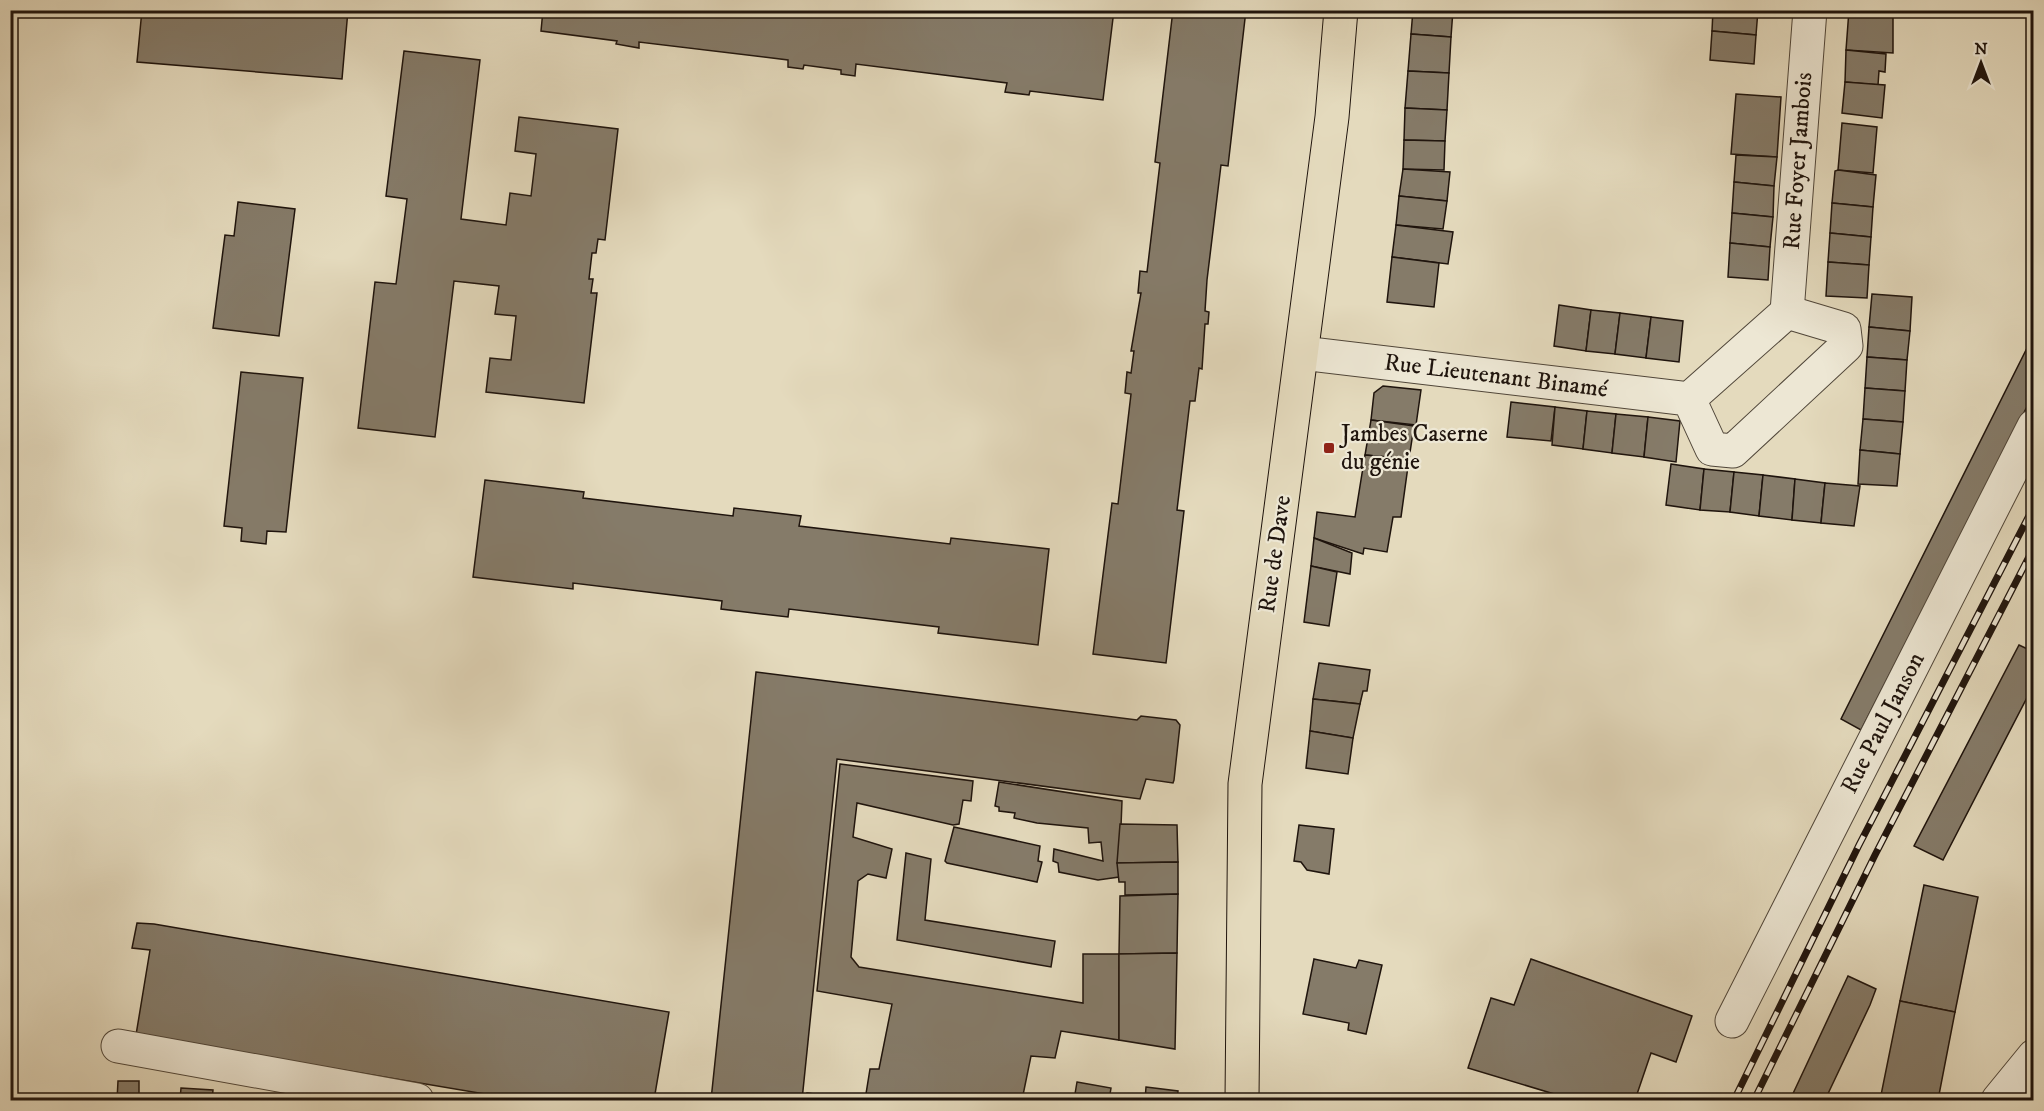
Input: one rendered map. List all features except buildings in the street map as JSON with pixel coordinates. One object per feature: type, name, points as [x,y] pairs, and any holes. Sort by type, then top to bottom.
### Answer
[{"type":"main road","name":"Rue de Dave","points":[[1242,1101],[1245,784],[1332,117],[1341,10]]},
{"type":"street","name":"Rue Foyer Jambois","points":[[1787,312],[1809,10]]},
{"type":"street","points":[[1787,312],[1844,329],[1846,346],[1733,451],[1712,449],[1689,399],[1787,312]]},
{"type":"street","name":"Rue Lieutenant Binamé","points":[[1302,353],[1689,399]]},
{"type":"street","name":"Rue Paul Janson","points":[[1732,1021],[2034,426]]},
{"type":"street","points":[[118,1046],[408,1100]]},
{"type":"street","points":[[1998,1101],[2034,1056]]},
{"type":"railway","points":[[1734,1100],[1859,845],[2034,506]]},
{"type":"railway","points":[[1754,1100],[1875,855],[2034,547]]},
{"type":"place","name":"Jambes Caserne du génie","points":[[1329,448]]}]
